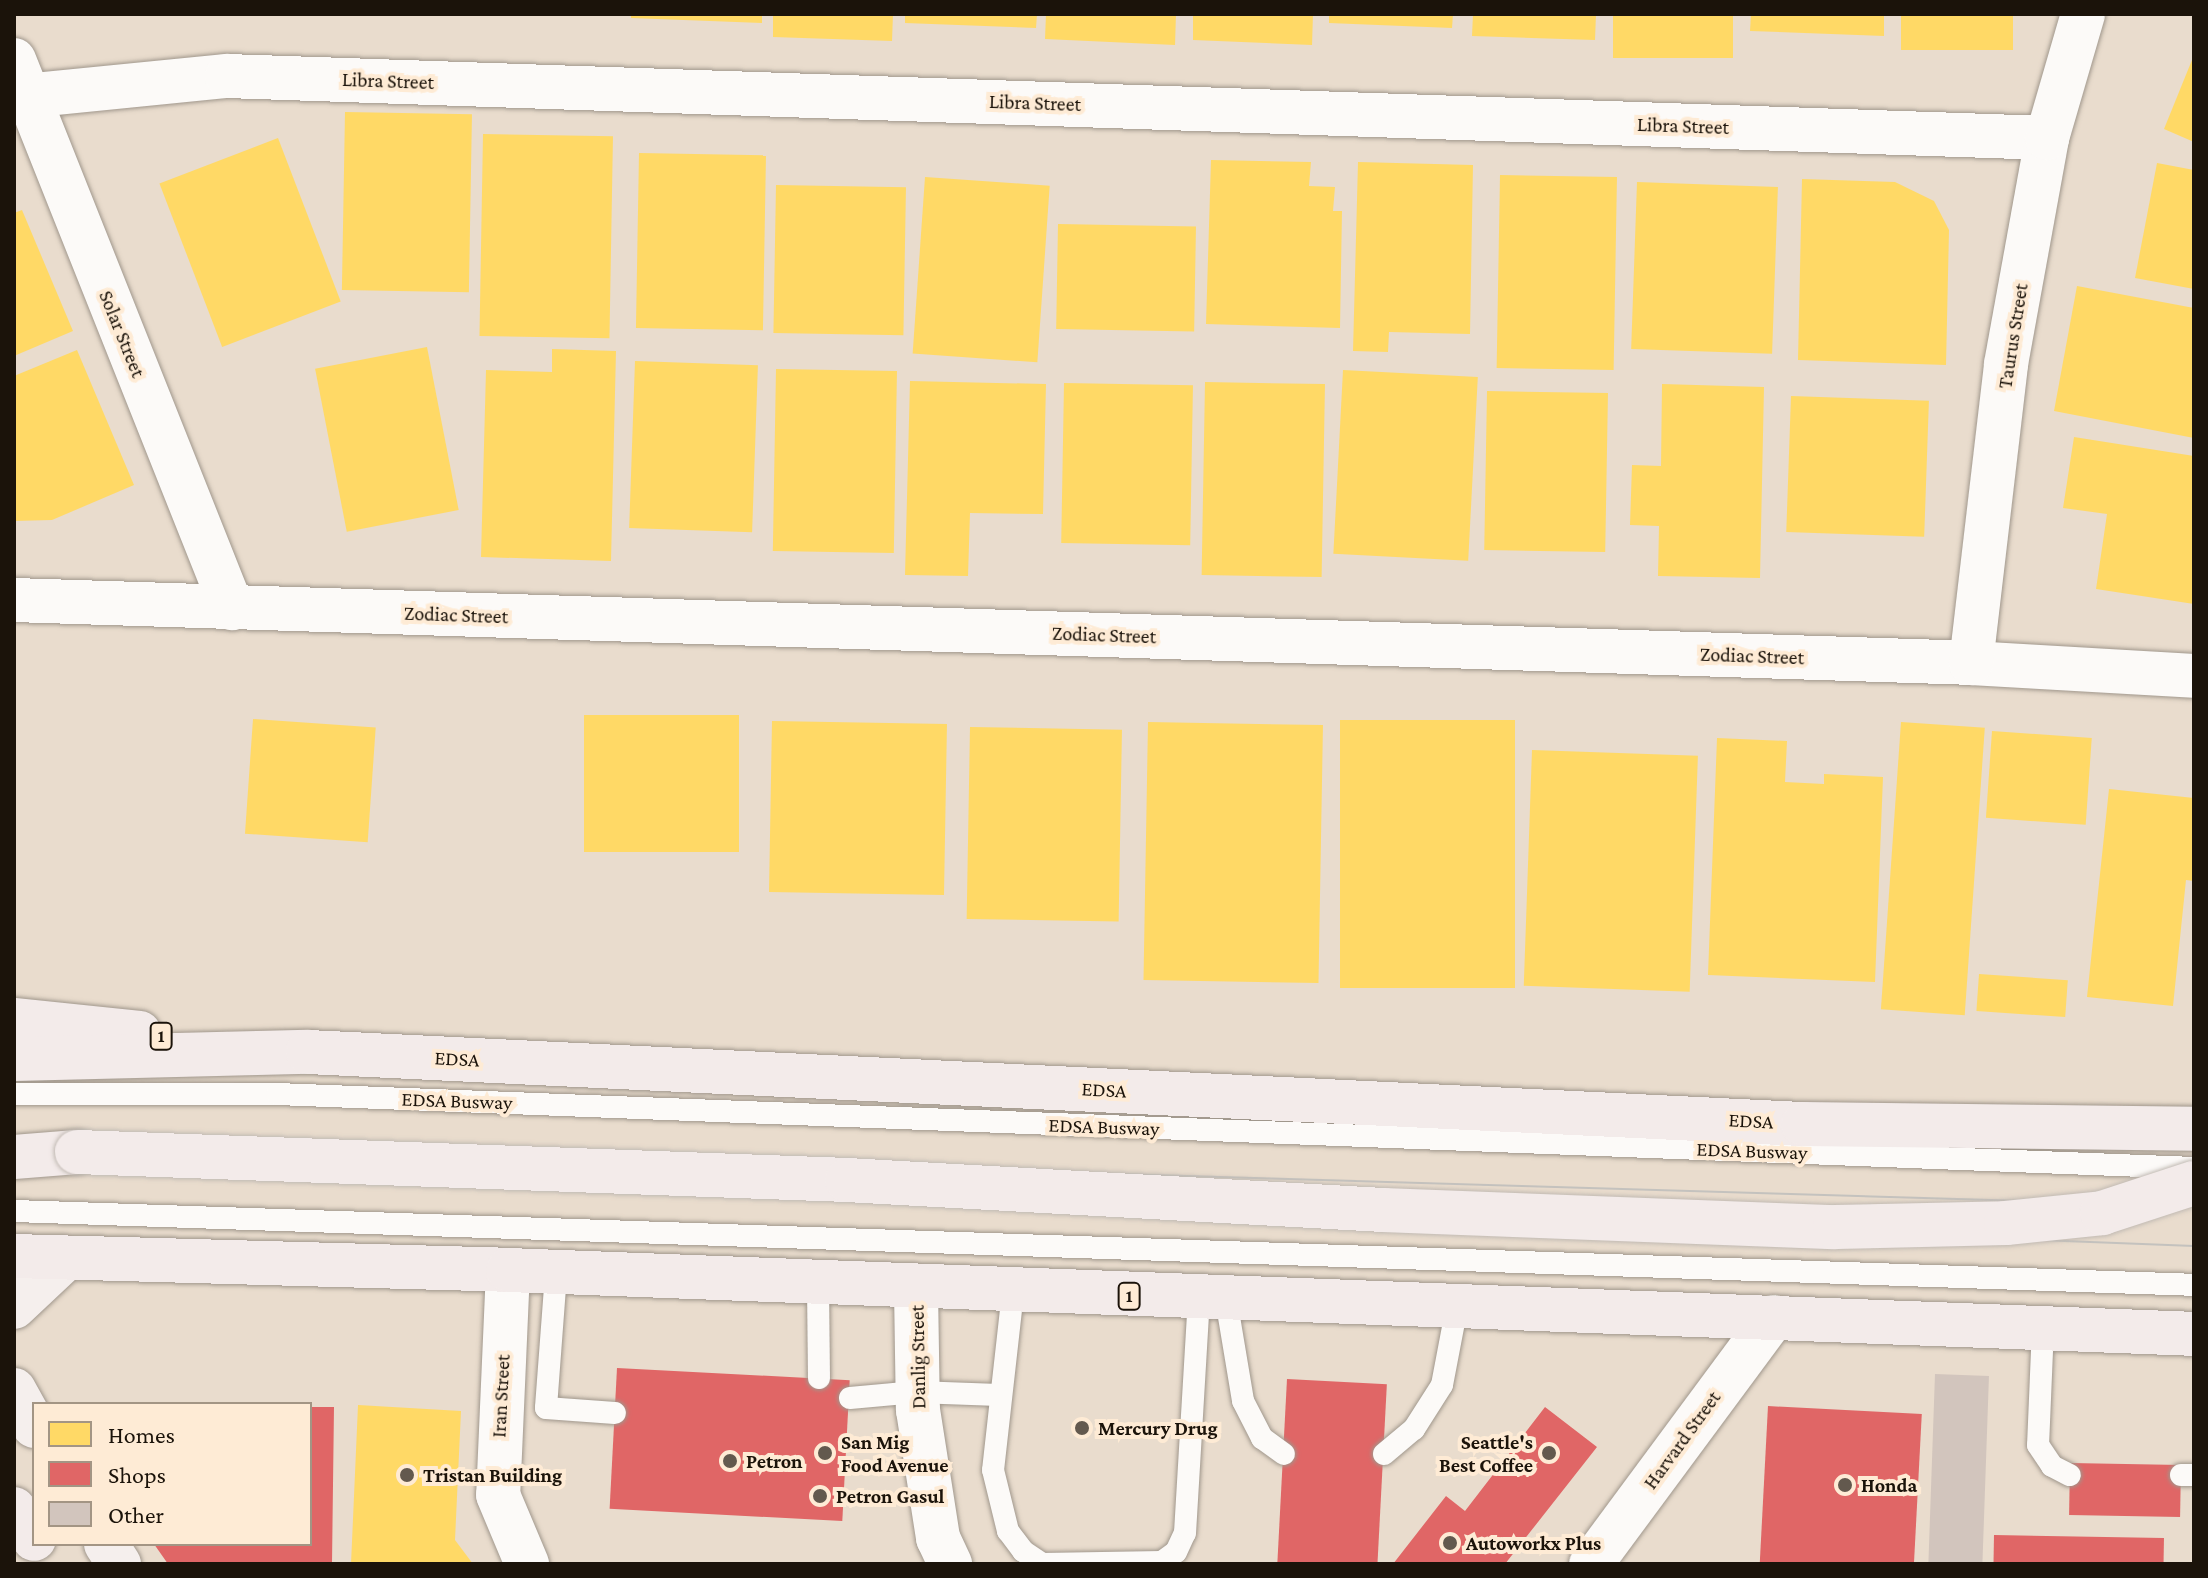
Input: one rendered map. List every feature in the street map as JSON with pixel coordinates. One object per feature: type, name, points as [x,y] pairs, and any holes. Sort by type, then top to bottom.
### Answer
[{"type":"highway","name":"1","points":[[14,1020],[308,1052]]},
{"type":"highway","name":"EDSA","points":[[14,1059],[308,1052],[1803,1124],[2194,1129]]},
{"type":"highway","points":[[14,1157],[77,1152],[847,1180],[1383,1210],[1835,1227],[1991,1224],[2102,1213],[2194,1183]]},
{"type":"highway","name":"1","points":[[14,1256],[64,1260],[508,1270],[916,1289],[2194,1334]]},
{"type":"highway","points":[[14,1509],[32,1536]]},
{"type":"highway","points":[[39,1546],[50,1564]]},
{"type":"main road","points":[[14,1307],[64,1260]]},
{"type":"main road","points":[[14,1390],[32,1422]]},
{"type":"main road","points":[[107,1546],[119,1564]]},
{"type":"street","name":"Taurus Street","points":[[1971,663],[2006,364],[2047,138],[2083,14]]},
{"type":"street","name":"Libra Street","points":[[20,78],[227,76],[2047,138]]},
{"type":"street","name":"Solar Street","points":[[20,78],[232,608]]},
{"type":"street","name":"Zodiac Street","points":[[14,600],[1971,663],[2194,676]]},
{"type":"street","name":"Iran Street","points":[[508,1270],[498,1495],[527,1564]]},
{"type":"street","name":"Danlig Street","points":[[916,1289],[916,1392],[938,1538],[950,1564]]},
{"type":"street","name":"Harvard Street","points":[[1591,1564],[1774,1317]]},
{"type":"lane","name":"EDSA Busway","points":[[14,1094],[277,1094],[2194,1168]]},
{"type":"lane","points":[[14,1211],[2194,1285]]},
{"type":"lane","points":[[546,1408],[556,1274]]},
{"type":"lane","points":[[818,1285],[819,1378]]},
{"type":"lane","points":[[1013,1292],[999,1395],[993,1470],[1008,1531],[1023,1551],[1042,1564],[1162,1562],[1176,1552],[1185,1533],[1213,1299]]},
{"type":"lane","points":[[1213,1299],[1243,1401],[1262,1438],[1284,1454]]},
{"type":"lane","points":[[1384,1454],[1414,1429],[1442,1385],[1457,1306]]},
{"type":"lane","points":[[2043,1327],[2038,1445],[2052,1466],[2070,1475]]},
{"type":"lane","points":[[850,1398],[916,1392],[999,1395]]},
{"type":"lane","points":[[501,1404],[615,1413]]},
{"type":"building: Homes","points":[[631,14],[762,14],[762,23],[631,18]]},
{"type":"building: Homes","points":[[773,14],[893,14],[892,41],[773,37]]},
{"type":"building: Homes","points":[[905,14],[1037,14],[1036,28],[905,23]]},
{"type":"building: Homes","points":[[1046,14],[1176,14],[1175,45],[1045,39]]},
{"type":"building: Homes","points":[[1193,14],[1313,14],[1312,45],[1193,40]]},
{"type":"building: Homes","points":[[1329,14],[1453,14],[1452,28],[1329,23]]},
{"type":"building: Homes","points":[[1473,14],[1596,14],[1595,40],[1472,36]]},
{"type":"building: Homes","points":[[1613,14],[1733,14],[1733,58],[1613,58]]},
{"type":"building: Homes","points":[[1751,14],[1884,14],[1884,36],[1750,31]]},
{"type":"building: Homes","points":[[1901,14],[2013,14],[2013,50],[1901,50]]},
{"type":"building: Homes","points":[[2194,55],[2194,142],[2164,129]]},
{"type":"building: Homes","points":[[345,112],[472,114],[469,292],[342,290]]},
{"type":"building: Homes","points":[[483,134],[613,136],[609,338],[479,336]]},
{"type":"building: Homes","points":[[278,138],[341,301],[222,347],[159,184]]},
{"type":"building: Homes","points":[[639,153],[766,155],[763,330],[636,328]]},
{"type":"building: Homes","points":[[1211,160],[1311,162],[1309,186],[1335,187],[1333,211],[1342,211],[1340,328],[1206,324]]},
{"type":"building: Homes","points":[[1358,162],[1473,165],[1470,334],[1389,332],[1388,352],[1353,351]]},
{"type":"building: Homes","points":[[2157,163],[2194,170],[2194,289],[2135,278]]},
{"type":"building: Homes","points":[[1500,175],[1617,177],[1614,370],[1497,368]]},
{"type":"building: Homes","points":[[925,177],[1050,186],[1037,362],[913,354]]},
{"type":"building: Homes","points":[[1802,179],[1895,182],[1934,201],[1949,230],[1946,365],[1798,360]]},
{"type":"building: Homes","points":[[1637,182],[1778,187],[1772,354],[1631,349]]},
{"type":"building: Homes","points":[[776,185],[906,187],[903,335],[773,333]]},
{"type":"building: Homes","points":[[22,210],[73,331],[14,356],[14,213]]},
{"type":"building: Homes","points":[[1058,224],[1196,226],[1194,331],[1056,329]]},
{"type":"building: Homes","points":[[2077,286],[2194,308],[2194,438],[2054,411]]},
{"type":"building: Homes","points":[[427,347],[459,510],[347,532],[315,369]]},
{"type":"building: Homes","points":[[552,349],[616,351],[611,561],[481,557],[486,370],[552,372]]},
{"type":"building: Homes","points":[[77,350],[134,485],[52,520],[14,521],[14,376]]},
{"type":"building: Homes","points":[[635,361],[758,365],[752,532],[629,528]]},
{"type":"building: Homes","points":[[776,369],[897,371],[894,553],[773,551]]},
{"type":"building: Homes","points":[[1343,370],[1478,377],[1468,561],[1333,554]]},
{"type":"building: Homes","points":[[910,381],[1046,384],[1043,514],[970,513],[968,576],[905,575]]},
{"type":"building: Homes","points":[[1205,382],[1325,384],[1322,577],[1202,575]]},
{"type":"building: Homes","points":[[1064,383],[1193,385],[1190,545],[1061,543]]},
{"type":"building: Homes","points":[[1662,384],[1764,387],[1760,578],[1658,576],[1659,526],[1630,525],[1632,465],[1661,466]]},
{"type":"building: Homes","points":[[1487,391],[1608,393],[1605,552],[1484,550]]},
{"type":"building: Homes","points":[[1791,396],[1929,401],[1924,537],[1786,532]]},
{"type":"building: Homes","points":[[2074,437],[2194,456],[2194,604],[2096,589],[2107,514],[2063,508]]},
{"type":"building: Homes","points":[[584,715],[739,715],[739,852],[584,852]]},
{"type":"building: Homes","points":[[253,719],[376,728],[368,842],[245,834]]},
{"type":"building: Homes","points":[[1340,720],[1515,720],[1515,988],[1340,988]]},
{"type":"building: Homes","points":[[772,721],[947,724],[944,895],[769,892]]},
{"type":"building: Homes","points":[[1148,722],[1323,725],[1318,983],[1143,980]]},
{"type":"building: Homes","points":[[1901,722],[1985,728],[1965,1015],[1881,1009]]},
{"type":"building: Homes","points":[[970,727],[1122,730],[1119,922],[967,919]]},
{"type":"building: Homes","points":[[1992,731],[2092,738],[2086,825],[1986,818]]},
{"type":"building: Homes","points":[[1717,738],[1787,741],[1785,782],[1824,784],[1824,774],[1883,777],[1875,982],[1708,975]]},
{"type":"building: Homes","points":[[1532,750],[1698,756],[1690,992],[1524,986]]},
{"type":"building: Homes","points":[[2109,789],[2194,798],[2194,881],[2186,880],[2173,1006],[2087,997]]},
{"type":"building: Homes","points":[[1979,974],[2068,980],[2065,1017],[1976,1011]]},
{"type":"building: Homes","name":"Tristan Building","points":[[358,1405],[461,1411],[455,1540],[473,1564],[351,1564]]},
{"type":"building: Shops","name":"Petron","points":[[617,1368],[850,1380],[842,1521],[610,1509]]},
{"type":"building: Shops","points":[[1287,1379],[1387,1384],[1377,1564],[1277,1564]]},
{"type":"building: Shops","points":[[1768,1406],[1922,1414],[1914,1564],[1760,1564]]},
{"type":"building: Shops","points":[[312,1407],[334,1407],[332,1564],[168,1564],[155,1546],[312,1546]]},
{"type":"building: Shops","points":[[1545,1407],[1597,1447],[1505,1564],[1393,1564],[1446,1496],[1465,1511]]},
{"type":"building: Shops","points":[[2070,1463],[2181,1465],[2180,1517],[2069,1515]]},
{"type":"building: Shops","points":[[1994,1535],[2164,1538],[2164,1564],[1993,1564]]},
{"type":"building: Other","points":[[1935,1374],[1989,1376],[1982,1564],[1928,1564]]},
{"type":"tram line","points":[[848,1166],[2194,1206]]},
{"type":"tram line","points":[[846,1194],[2194,1246]]},
{"type":"place","name":"Mercury Drug","points":[[1082,1428]]},
{"type":"place","name":"San Mig Food Avenue","points":[[825,1453]]},
{"type":"place","name":"Seattle's Best Coffee","points":[[1549,1453]]},
{"type":"place","name":"Petron","points":[[730,1461]]},
{"type":"place","name":"Tristan Building","points":[[407,1475]]},
{"type":"place","name":"Honda","points":[[1845,1485]]},
{"type":"place","name":"Petron Gasul","points":[[820,1496]]},
{"type":"place","name":"Autoworkx Plus","points":[[1450,1543]]}]
